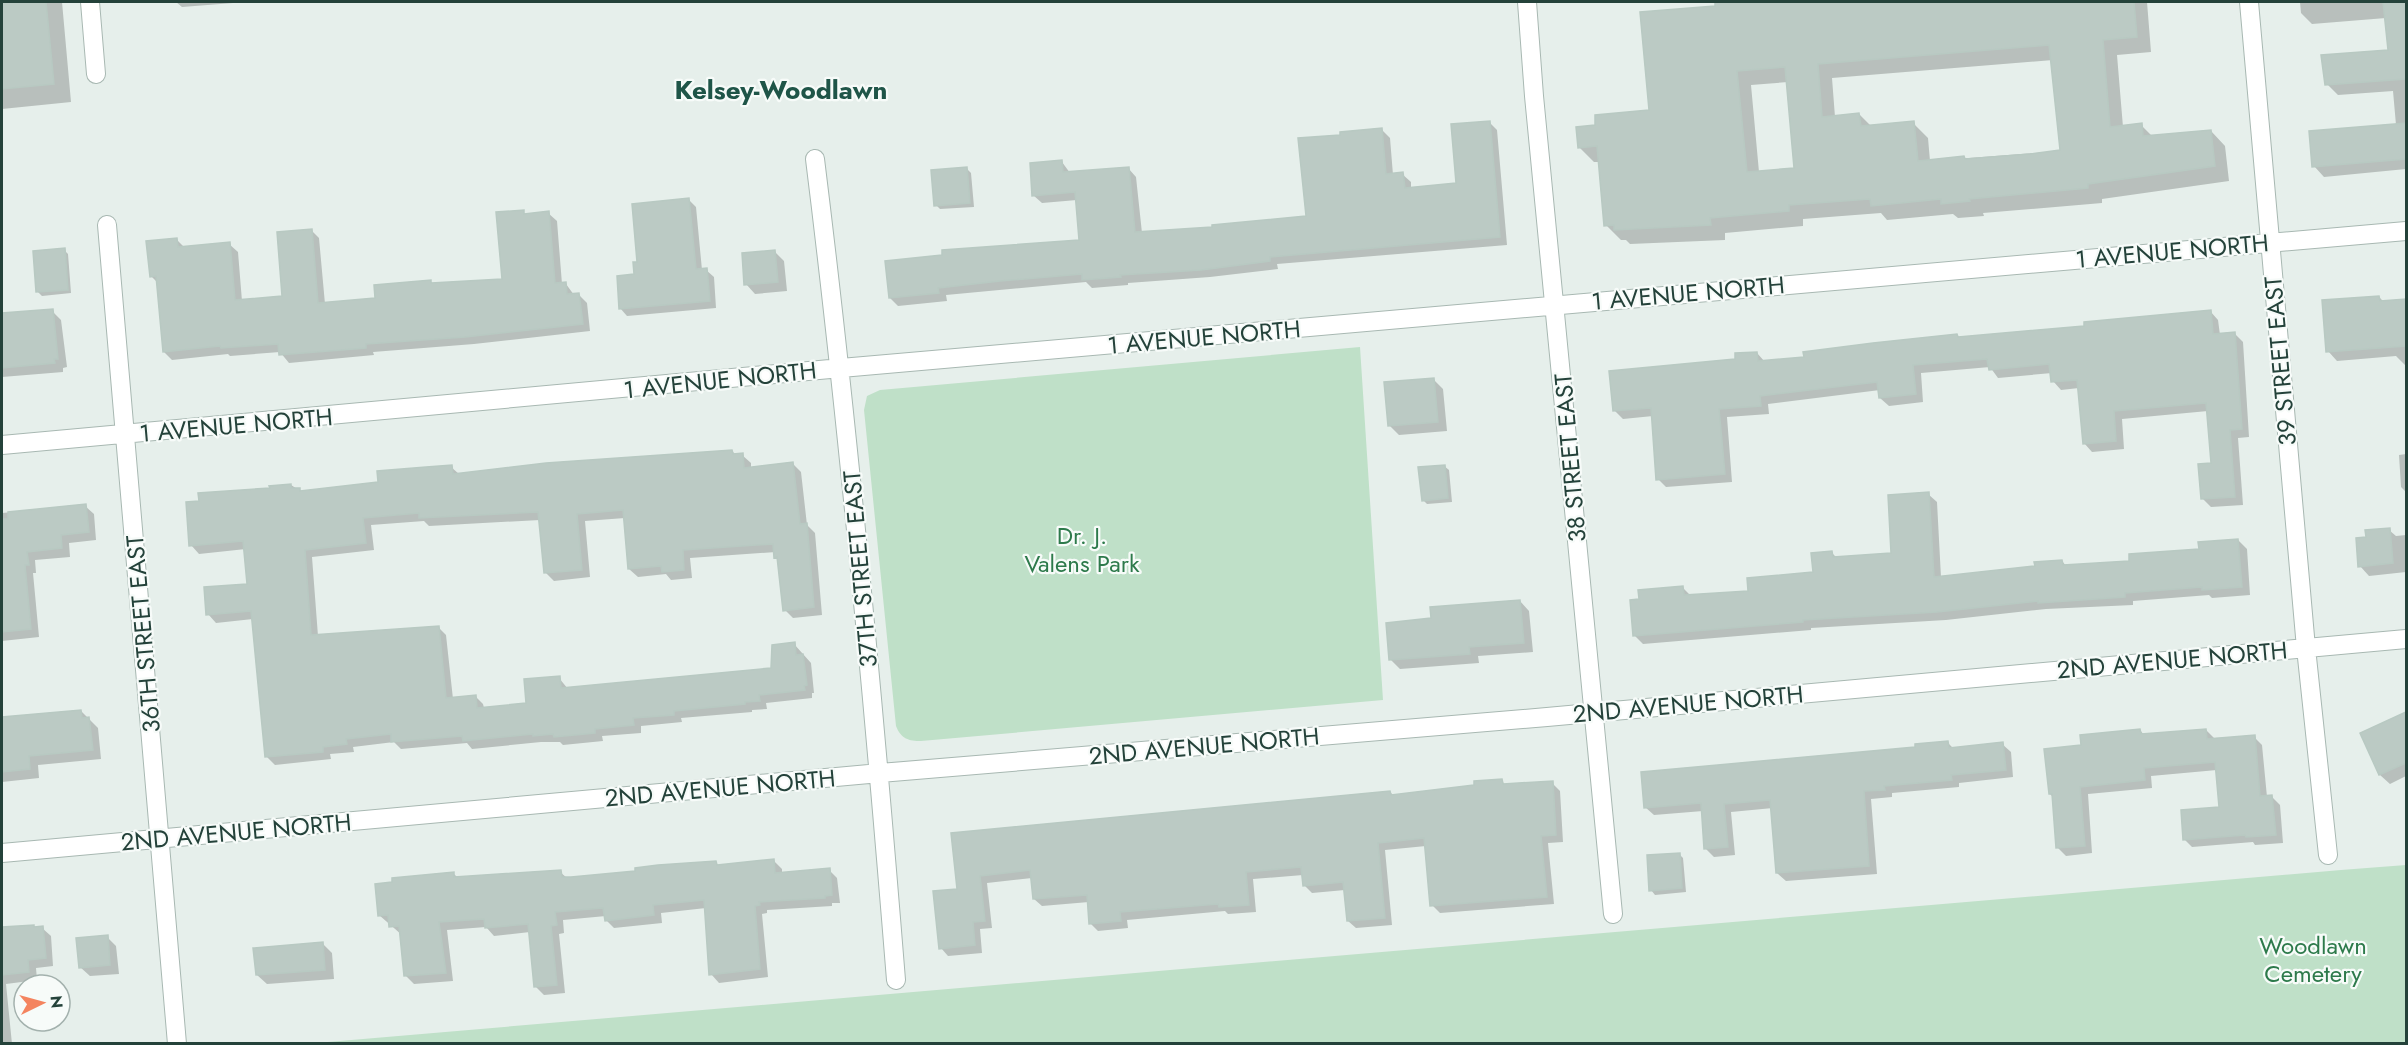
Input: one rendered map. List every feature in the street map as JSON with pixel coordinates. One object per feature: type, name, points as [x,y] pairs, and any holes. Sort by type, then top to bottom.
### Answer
[{"type":"street","points":[[90,2],[96,74]]},
{"type":"street","name":"38 STREET EAST","points":[[1527,2],[1534,96],[1556,305],[1613,914]]},
{"type":"street","name":"39 STREET EAST","points":[[2248,2],[2306,648],[2328,855]]},
{"type":"street","name":"37TH STREET EAST","points":[[815,159],[841,368],[896,980]]},
{"type":"street","name":"36TH STREET EAST","points":[[107,225],[177,1044]]},
{"type":"street","name":"1 AVENUE NORTH","points":[[2,446],[841,368],[2406,231]]},
{"type":"street","name":"2ND AVENUE NORTH","points":[[2,854],[879,773],[2406,639]]},
{"type":"green space","name":"Dr. J. Valens Park","points":[[1360,347],[1383,700],[921,741],[909,740],[900,734],[896,726],[864,410],[867,396],[880,390]]},
{"type":"green space","name":"Woodlawn Cemetery","points":[[2406,865],[2406,1043],[316,1043],[2341,870]]},
{"type":"building","points":[[2,2],[46,2],[54,84],[2,89]]},
{"type":"building","points":[[1715,2],[2134,2],[2137,37],[2103,40],[2110,127],[2142,123],[2143,136],[2211,130],[2215,166],[2088,184],[2088,188],[1969,199],[1970,201],[1941,204],[1941,199],[1871,206],[1870,199],[1789,205],[1789,211],[1710,218],[1711,225],[1614,230],[1614,225],[1604,226],[1597,146],[1578,148],[1576,127],[1595,125],[1595,115],[1649,110],[1640,12],[1715,6]],"holes":[[[2049,45],[2060,150],[1918,161],[1914,121],[1861,126],[1859,113],[1822,117],[1818,64]],[[1785,67],[1794,168],[1747,172],[1737,71]]]},
{"type":"building","points":[[2383,2],[2406,2],[2406,79],[2325,85],[2321,55],[2388,50]]},
{"type":"building","points":[[1490,121],[1500,237],[1270,257],[1270,261],[1201,270],[1120,275],[1121,277],[1082,280],[1082,274],[1000,281],[938,288],[939,293],[889,298],[885,261],[942,255],[942,250],[1079,240],[1075,192],[1032,196],[1030,163],[1062,160],[1063,172],[1129,167],[1135,232],[1212,227],[1212,225],[1306,216],[1298,138],[1340,135],[1340,132],[1382,128],[1386,174],[1403,172],[1405,188],[1456,183],[1451,124]]},
{"type":"building","points":[[2406,123],[2406,159],[2312,167],[2309,131]]},
{"type":"building","points":[[967,167],[970,203],[934,206],[931,170]]},
{"type":"building","points":[[689,198],[696,269],[707,268],[710,301],[619,309],[617,276],[634,274],[633,262],[637,262],[632,204]]},
{"type":"building","points":[[524,210],[524,214],[549,211],[555,283],[566,282],[567,294],[579,293],[583,324],[465,337],[366,344],[366,348],[279,355],[278,344],[221,348],[220,346],[163,352],[156,276],[150,277],[146,241],[177,238],[178,247],[230,242],[235,300],[282,296],[277,232],[312,229],[318,303],[375,298],[374,285],[431,280],[431,283],[502,279],[496,212]]},
{"type":"building","points":[[65,248],[68,290],[36,292],[33,251]]},
{"type":"building","points":[[775,250],[778,282],[744,285],[742,253]]},
{"type":"building","points":[[2379,296],[2380,301],[2406,299],[2406,346],[2326,352],[2322,300]]},
{"type":"building","points":[[53,309],[58,359],[54,359],[55,363],[2,368],[2,313]]},
{"type":"building","points":[[2211,310],[2213,334],[2235,332],[2242,429],[2230,430],[2235,497],[2201,499],[2198,464],[2211,463],[2206,403],[2114,411],[2116,441],[2083,444],[2077,380],[2051,382],[2049,364],[1989,370],[1987,359],[1913,365],[1916,394],[1879,398],[1877,382],[1760,396],[1761,406],[1719,409],[1725,474],[1656,480],[1651,408],[1613,411],[1609,371],[1735,359],[1735,353],[1757,352],[1758,361],[1804,357],[1803,352],[1873,343],[1957,334],[1958,337],[2084,326],[2084,322]]},
{"type":"building","points":[[1434,378],[1438,422],[1388,426],[1384,382]]},
{"type":"building","points":[[732,450],[733,454],[743,453],[744,468],[793,462],[800,524],[807,523],[814,607],[783,611],[777,557],[774,558],[773,544],[683,550],[684,570],[662,572],[661,566],[628,569],[623,510],[577,514],[582,570],[544,573],[538,512],[419,518],[419,513],[363,518],[366,543],[305,550],[311,635],[439,626],[446,698],[476,695],[477,708],[526,703],[524,679],[560,676],[561,688],[771,668],[772,645],[795,642],[796,655],[803,654],[807,685],[804,686],[805,690],[759,695],[760,701],[745,702],[745,704],[674,711],[674,715],[633,718],[634,725],[595,729],[595,733],[554,737],[553,734],[533,736],[533,734],[463,741],[462,736],[391,742],[391,734],[346,739],[347,744],[323,747],[323,752],[265,757],[251,611],[206,615],[204,587],[247,584],[243,541],[189,546],[186,502],[199,501],[198,493],[270,488],[269,486],[291,484],[291,488],[300,488],[300,491],[378,482],[377,471],[426,467],[452,465],[453,474],[546,463]]},
{"type":"building","points":[[1445,465],[1448,498],[1422,501],[1418,467]]},
{"type":"building","points":[[1929,492],[1934,577],[2035,566],[2034,562],[2062,560],[2063,565],[2129,561],[2129,554],[2199,549],[2198,542],[2238,539],[2242,587],[2202,590],[2202,587],[2125,593],[2125,597],[2038,603],[2038,601],[1937,612],[1803,620],[1803,622],[1633,636],[1630,600],[1639,599],[1638,590],[1683,586],[1684,595],[1748,591],[1747,578],[1813,572],[1811,553],[1832,551],[1833,557],[1891,553],[1888,495]]},
{"type":"building","points":[[86,504],[89,532],[61,535],[62,548],[27,552],[29,565],[25,565],[31,629],[2,632],[2,519],[8,519],[8,512]]},
{"type":"building","points":[[2390,528],[2393,563],[2358,567],[2356,538],[2366,537],[2365,530]]},
{"type":"building","points":[[1520,600],[1524,643],[1469,647],[1470,654],[1389,660],[1386,623],[1431,618],[1430,607]]},
{"type":"building","points":[[81,710],[82,718],[89,717],[93,750],[29,756],[30,769],[2,772],[2,717]]},
{"type":"building","points":[[2406,712],[2406,763],[2379,775],[2360,733]]},
{"type":"building","points":[[2140,729],[2141,734],[2206,729],[2207,739],[2255,735],[2260,796],[2272,795],[2276,835],[2183,840],[2181,810],[2219,807],[2215,762],[2144,768],[2145,780],[2080,787],[2085,846],[2056,848],[2052,794],[2049,794],[2044,749],[2081,745],[2080,735]]},
{"type":"building","points":[[1948,741],[1949,748],[2003,742],[2006,770],[1951,775],[1952,780],[1884,786],[1885,790],[1864,791],[1869,866],[1776,873],[1770,800],[1724,804],[1728,847],[1704,849],[1701,803],[1644,808],[1641,772],[1915,747],[1915,744]]},
{"type":"building","points":[[1502,779],[1503,784],[1553,781],[1556,835],[1541,836],[1547,897],[1430,906],[1424,838],[1378,843],[1385,918],[1347,921],[1343,882],[1303,886],[1301,867],[1246,872],[1249,905],[1219,907],[1218,904],[1120,912],[1121,921],[1089,924],[1087,895],[1033,899],[1030,870],[980,876],[985,921],[973,922],[975,945],[939,949],[933,891],[957,889],[951,833],[1390,791],[1391,795],[1474,785],[1474,781]]},
{"type":"building","points":[[1680,853],[1682,888],[1649,891],[1647,855]]},
{"type":"building","points":[[774,859],[775,873],[830,868],[832,895],[825,896],[825,898],[759,902],[760,905],[755,906],[760,969],[709,975],[704,900],[653,905],[654,915],[605,921],[603,908],[555,912],[557,925],[551,926],[557,985],[534,987],[528,924],[485,928],[484,919],[439,922],[446,973],[404,976],[399,926],[389,927],[388,915],[378,916],[375,884],[392,882],[392,878],[454,872],[454,877],[561,870],[562,877],[571,877],[635,871],[635,868],[658,865],[716,861],[717,865]]},
{"type":"building","points":[[43,926],[46,958],[28,960],[29,972],[2,975],[2,927]]},
{"type":"building","points":[[108,935],[110,965],[79,968],[76,938]]},
{"type":"building","points":[[323,942],[325,970],[256,975],[253,948]]},
{"type":"district","name":"Kelsey-Woodlawn","points":[[781,90]]}]
